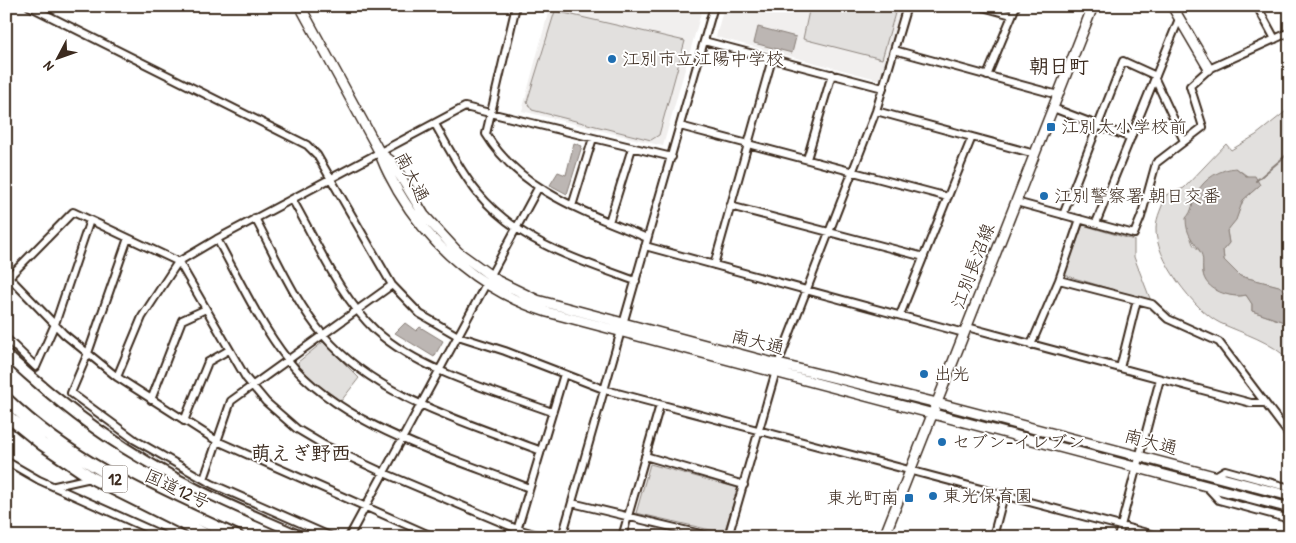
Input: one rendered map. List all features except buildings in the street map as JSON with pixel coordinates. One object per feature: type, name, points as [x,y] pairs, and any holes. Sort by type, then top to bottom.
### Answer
[{"type":"highway","name":"国道12号","points":[[6,399],[31,422],[88,464],[129,486],[238,537]]},
{"type":"highway","name":"国道12号","points":[[6,415],[42,444],[92,478],[210,537]]},
{"type":"main road","name":"南大通","points":[[300,6],[380,152],[383,165],[423,228],[449,256],[536,309],[623,328],[776,369],[932,415],[1138,466],[1290,508]]},
{"type":"main road","name":"江別長沼線","points":[[885,534],[1093,6]]},
{"type":"main road","points":[[1172,6],[1209,69]]},
{"type":"main road","name":"南大通","points":[[776,369],[937,403],[1290,496]]},
{"type":"street","points":[[29,6],[232,109],[295,137],[312,150],[392,285],[414,310],[458,336],[606,390],[1162,537]]},
{"type":"street","points":[[516,6],[490,113],[486,132],[488,137],[512,166],[538,188],[572,206],[647,238]]},
{"type":"street","points":[[562,537],[606,390],[647,238],[672,157],[714,6]]},
{"type":"street","points":[[728,537],[776,369],[876,111],[907,6]]},
{"type":"street","points":[[979,6],[1012,15]]},
{"type":"street","points":[[988,76],[1016,6]]},
{"type":"street","points":[[1257,6],[1275,38]]},
{"type":"street","points":[[1096,224],[1179,19]]},
{"type":"street","points":[[1016,202],[1134,234],[1141,217],[1156,163],[1203,127],[1190,86],[1209,69],[1290,32]]},
{"type":"street","points":[[704,41],[883,88]]},
{"type":"street","points":[[894,50],[1058,95]]},
{"type":"street","points":[[714,265],[772,58]]},
{"type":"street","points":[[1063,215],[1123,61],[1156,77],[1184,141]]},
{"type":"street","points":[[807,160],[832,74]]},
{"type":"street","points":[[117,378],[142,317],[178,262],[292,198],[465,107],[672,157]]},
{"type":"street","points":[[1053,108],[1131,138]]},
{"type":"street","points":[[876,111],[1035,154]]},
{"type":"street","points":[[435,124],[478,193],[516,229],[562,254],[636,280]]},
{"type":"street","points":[[680,126],[948,197]]},
{"type":"street","points":[[900,316],[972,137]]},
{"type":"street","points":[[572,206],[593,138]]},
{"type":"street","points":[[609,222],[632,148]]},
{"type":"street","points":[[349,537],[538,188]]},
{"type":"street","points":[[292,198],[341,285],[358,310],[376,330],[393,344],[440,370],[552,412]]},
{"type":"street","points":[[730,206],[924,257]]},
{"type":"street","points":[[434,537],[217,441],[117,378],[54,324],[8,279],[73,212],[178,262],[229,350],[253,387],[278,414],[306,435],[384,473],[517,529],[545,537]]},
{"type":"street","points":[[255,218],[304,307],[323,335],[358,369],[421,404],[541,451]]},
{"type":"street","points":[[1031,344],[1058,280],[1080,219]]},
{"type":"street","points":[[6,338],[36,367],[54,324],[90,220]]},
{"type":"street","points":[[128,238],[88,353],[71,393],[135,440],[204,479],[332,537]]},
{"type":"street","points":[[217,239],[272,339],[314,388],[335,403],[402,438],[529,488]]},
{"type":"street","points":[[645,246],[900,316],[1031,344],[1251,403],[1265,403]]},
{"type":"street","points":[[1058,280],[1152,304],[1168,319],[1219,342],[1290,436]]},
{"type":"street","points":[[204,479],[231,401],[253,387],[392,285]]},
{"type":"street","points":[[1120,368],[1138,300]]},
{"type":"street","points":[[151,400],[182,320],[206,308]]},
{"type":"street","points":[[184,421],[208,362],[229,350]]},
{"type":"street","points":[[515,537],[564,374]]},
{"type":"street","points":[[1118,537],[1160,379]]},
{"type":"street","points":[[622,537],[660,405]]},
{"type":"street","points":[[645,456],[744,485]]},
{"type":"street","points":[[6,462],[53,486],[166,537]]},
{"type":"street","points":[[1215,476],[1226,470],[1290,487]]},
{"type":"street","points":[[53,486],[92,478]]},
{"type":"street","points":[[1206,485],[1219,500],[1290,519]]},
{"type":"street","points":[[993,537],[1004,495]]},
{"type":"street","points":[[572,503],[713,537]]},
{"type":"street","points":[[885,534],[907,537]]},
{"type":"shaded area","name":"江別市立江陽中学校","points":[[550,6],[703,6],[663,146],[522,111]]},
{"type":"shaded area","points":[[724,6],[901,6],[881,80],[716,37]]},
{"type":"shaded area","points":[[810,6],[897,6],[882,59],[803,39]]},
{"type":"shaded area","name":"江別市立江陽中学校","points":[[555,11],[685,41],[659,135],[651,140],[532,110],[527,102]]},
{"type":"shaded area","points":[[758,27],[796,37],[792,53],[754,43]]},
{"type":"shaded area","points":[[1290,108],[1290,295],[1278,286],[1240,276],[1224,260],[1223,250],[1229,243],[1227,231],[1236,219],[1243,200],[1260,185],[1236,168],[1196,193],[1191,212],[1190,232],[1193,244],[1203,256],[1203,272],[1208,283],[1226,294],[1246,295],[1252,304],[1252,311],[1290,324],[1290,361],[1274,348],[1220,323],[1199,307],[1169,268],[1157,240],[1156,224],[1166,195],[1184,188],[1226,144],[1231,150],[1256,135]]},
{"type":"shaded area","points":[[574,143],[582,146],[567,194],[550,185],[558,172],[566,175]]},
{"type":"shaded area","points":[[1236,168],[1246,176],[1255,176],[1260,185],[1243,200],[1236,220],[1227,231],[1229,243],[1223,250],[1224,260],[1240,276],[1279,286],[1290,295],[1290,324],[1252,311],[1252,304],[1246,295],[1233,296],[1219,292],[1208,284],[1203,272],[1202,255],[1190,237],[1186,218],[1200,188],[1214,175]]},
{"type":"shaded area","points":[[1083,225],[1134,240],[1134,257],[1151,301],[1064,275]]},
{"type":"shaded area","points":[[405,323],[416,331],[420,327],[443,341],[434,357],[395,333]]},
{"type":"shaded area","points":[[323,342],[359,378],[341,401],[318,385],[298,365],[298,362]]},
{"type":"shaded area","points":[[650,464],[738,488],[724,533],[636,513]]},
{"type":"waterway","points":[[1256,181],[1290,152]]},
{"type":"railway","points":[[6,347],[76,406],[151,458],[218,494],[315,537]]},
{"type":"railway","points":[[6,362],[69,416],[102,440],[156,473],[233,511],[292,537]]},
{"type":"place","name":"江別市立江陽中学校","points":[[612,59]]},
{"type":"place","name":"江別太小学校前","points":[[1051,127]]},
{"type":"place","name":"江別警察署 朝日交番","points":[[1044,196]]},
{"type":"place","name":"出光","points":[[924,374]]},
{"type":"place","name":"セブン-イレブン","points":[[942,442]]},
{"type":"place","name":"東光保育園","points":[[933,496]]},
{"type":"place","name":"東光町南","points":[[909,498]]},
{"type":"district","name":"朝日町","points":[[1059,66]]},
{"type":"district","name":"萌えぎ野西","points":[[301,453]]}]
